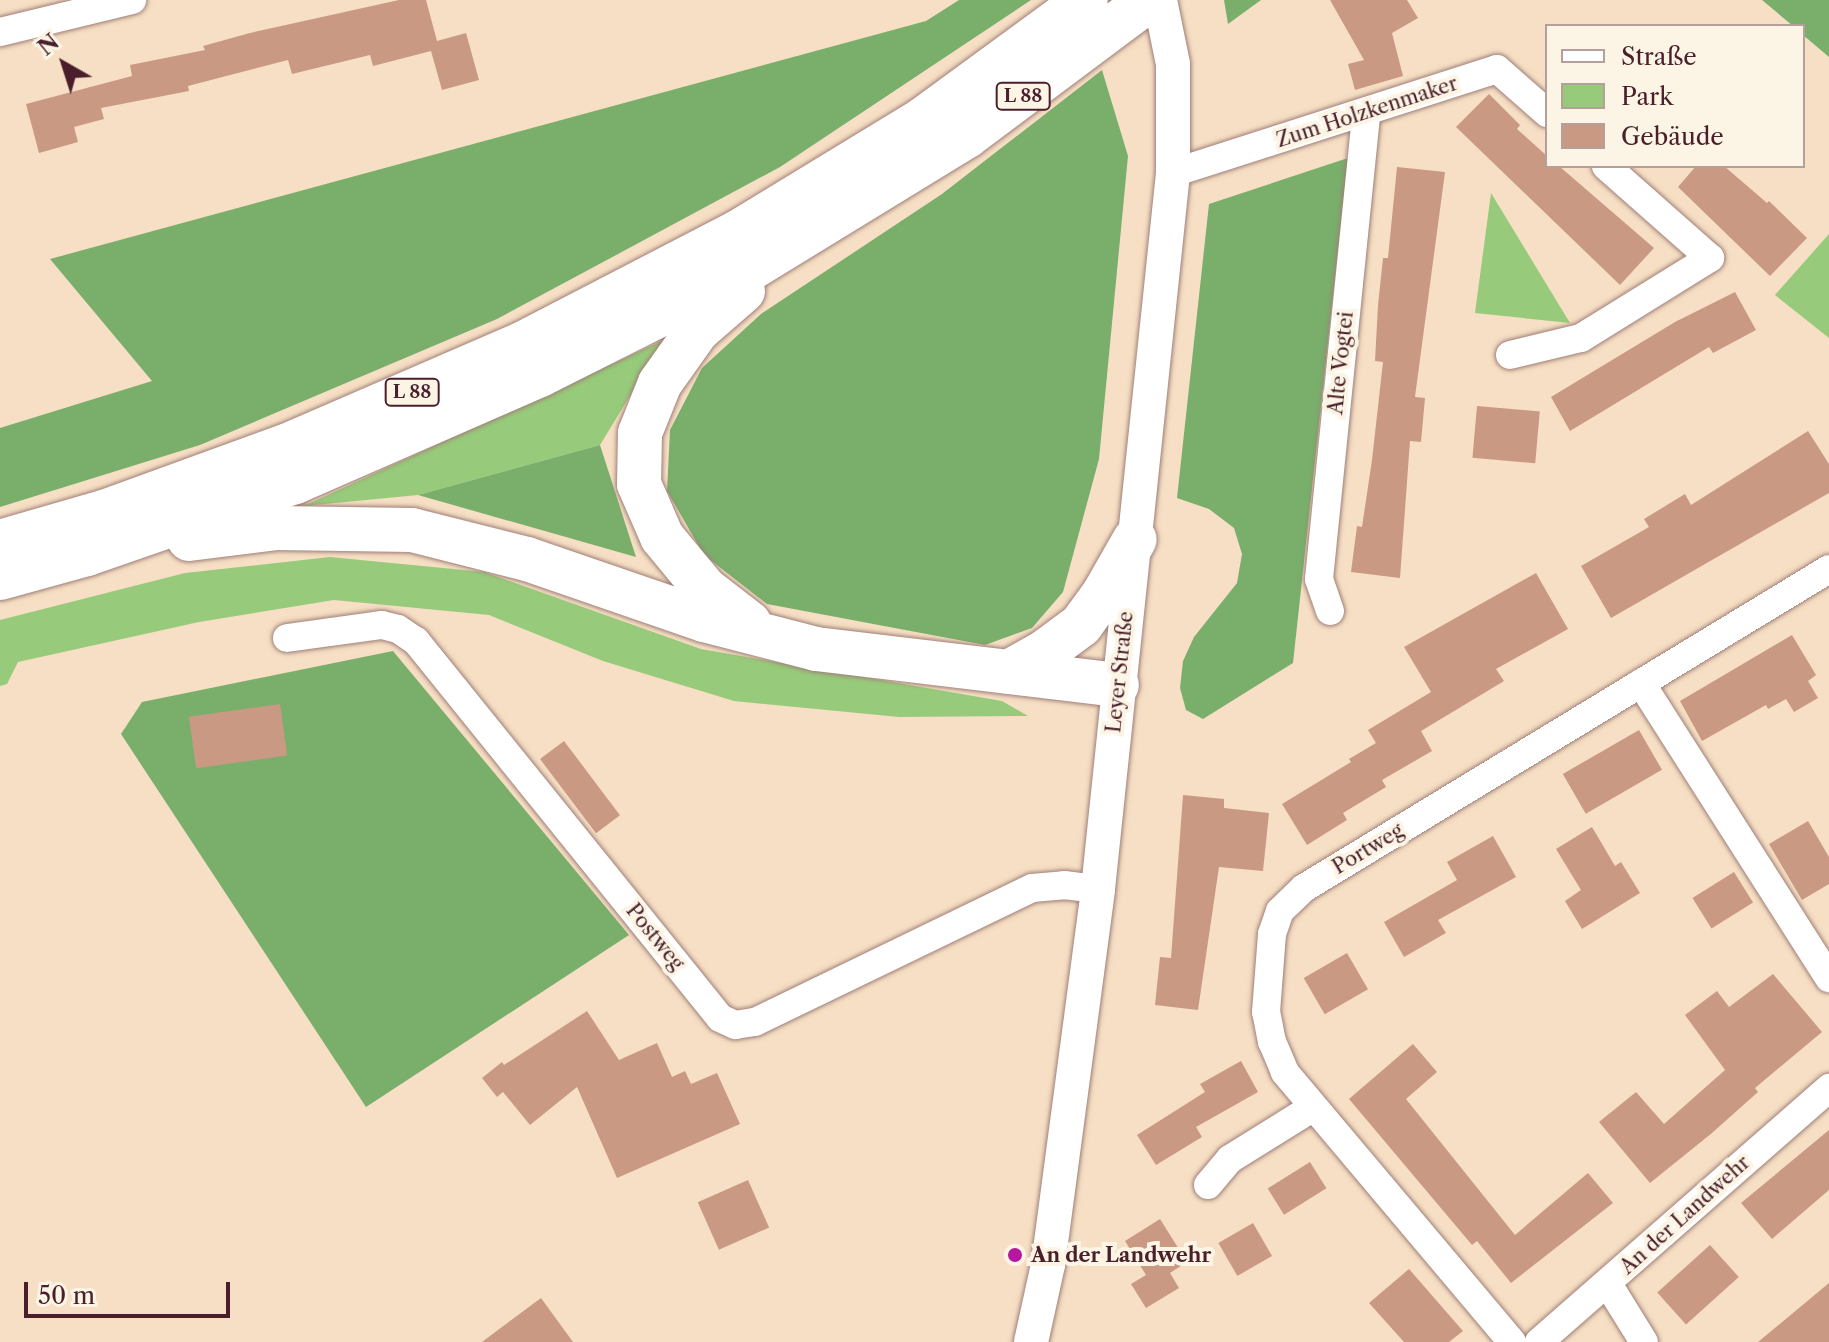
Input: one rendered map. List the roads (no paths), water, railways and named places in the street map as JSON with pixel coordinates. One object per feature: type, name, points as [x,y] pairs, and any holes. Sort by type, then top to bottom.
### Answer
[{"type":"highway","name":"L 88","points":[[0,578],[87,554],[295,482],[540,375],[745,272],[967,136],[1149,0]]},
{"type":"highway","name":"L 88","points":[[0,542],[107,511],[286,446],[522,344],[738,232],[922,120],[1078,6]]},
{"type":"highway","points":[[765,635],[705,589],[662,537],[639,484],[640,433],[660,383],[697,331],[819,229]]},
{"type":"highway","points":[[87,554],[277,528],[412,530],[527,559],[704,620],[816,649],[1117,685]]},
{"type":"highway","points":[[1009,672],[1046,651],[1081,625],[1103,595],[1135,539]]},
{"type":"street","points":[[0,32],[132,0]]},
{"type":"street","name":"Leyer Straße","points":[[1031,1342],[1048,1265],[1098,889],[1173,173],[1173,64],[1160,0]]},
{"type":"street","name":"Zum Holzkenmaker","points":[[1173,173],[1366,114],[1497,69],[1545,111]]},
{"type":"street","name":"Alte Vogtei","points":[[1330,611],[1319,579],[1366,114]]},
{"type":"street","points":[[1510,355],[1581,338],[1710,258],[1608,168]]},
{"type":"street","name":"Portweg","points":[[1512,1342],[1312,1108],[1285,1072],[1272,1042],[1266,1012],[1272,934],[1280,911],[1304,888],[1829,569]]},
{"type":"street","name":"Postweg","points":[[287,638],[382,625],[398,629],[416,641],[720,1018],[735,1025],[755,1022],[1032,888],[1064,885],[1098,889]]},
{"type":"street","points":[[1641,683],[1829,978]]},
{"type":"street","name":"An der Landwehr","points":[[1539,1342],[1829,1088]]},
{"type":"street","points":[[1208,1185],[1230,1159],[1312,1108]]},
{"type":"street","points":[[1608,1284],[1644,1342]]},
{"type":"place","name":"An der Landwehr","points":[[1015,1255]]}]
